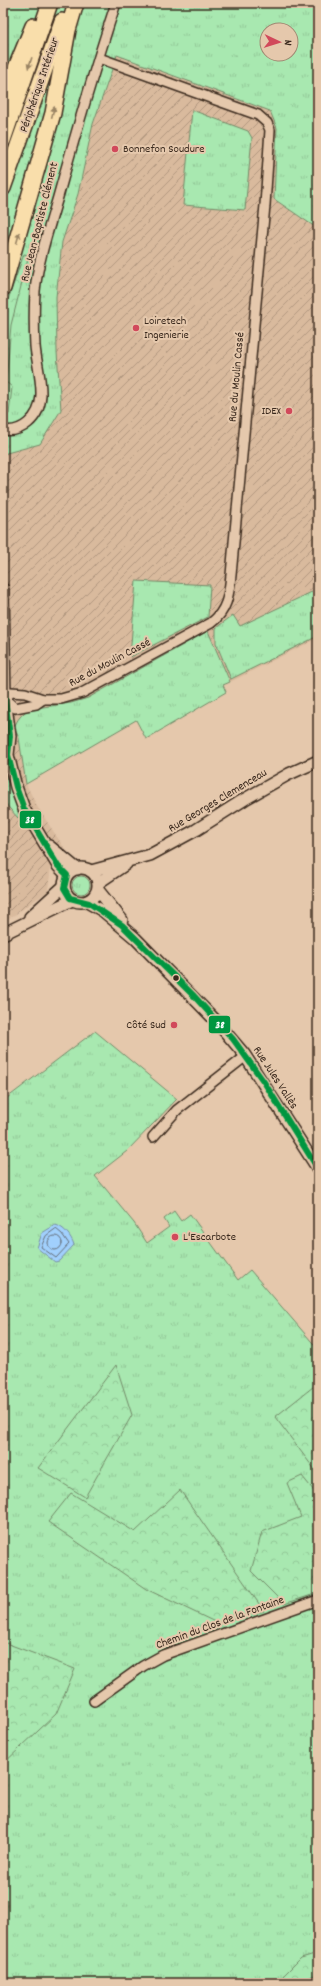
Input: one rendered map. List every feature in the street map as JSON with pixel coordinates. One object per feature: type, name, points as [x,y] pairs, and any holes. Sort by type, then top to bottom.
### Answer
[{"type":"highway","name":"Périphérique Intérieur","points":[[3,188],[68,3]]},
{"type":"highway","points":[[3,288],[53,113],[68,30],[76,3]]},
{"type":"highway","points":[[3,99],[34,22],[48,8]]},
{"type":"highway","points":[[3,140],[48,8]]},
{"type":"street","name":"Rue Jean-Baptiste Clément","points":[[3,430],[16,430],[24,426],[35,415],[39,408],[41,382],[35,348],[34,319],[38,275],[76,130],[116,3]]},
{"type":"street","name":"Rue du Moulin Cassé","points":[[43,699],[36,704],[15,708],[6,697],[25,692],[43,699],[61,699],[82,693],[211,622],[220,616],[226,605],[230,581],[265,205],[270,130],[267,123],[258,114],[99,58]]},
{"type":"street","points":[[3,589],[6,697],[10,736],[5,753],[24,809],[45,842],[66,881],[68,896],[72,900],[82,903],[87,902],[96,895],[98,886],[91,871],[82,868],[77,869],[66,881],[25,922]]},
{"type":"street","name":"Rue Georges Clemenceau","points":[[91,871],[106,866],[130,862],[150,855],[196,830],[245,799],[289,774],[318,761]]},
{"type":"street","points":[[45,842],[77,869]]},
{"type":"street","name":"Rue Georges Clemenceau","points":[[98,886],[130,862]]},
{"type":"street","name":"Rue Jules Vallès","points":[[98,886],[135,938]]},
{"type":"street","points":[[3,934],[72,900]]},
{"type":"street","name":"Rue Jules Vallès","points":[[87,902],[103,911],[135,938],[216,1021],[246,1056],[318,1169]]},
{"type":"street","points":[[153,1137],[177,1110],[246,1056]]},
{"type":"street","name":"Chemin du Clos de la Fontaine","points":[[94,1701],[143,1666],[163,1655],[318,1600]]},
{"type":"shaded area","points":[[117,55],[270,111],[277,128],[274,199],[318,229],[318,638],[230,682],[208,631],[88,698],[71,703],[29,709],[14,728],[19,738],[26,784],[38,808],[67,852],[51,866],[48,891],[3,923],[3,454],[40,443],[57,352],[56,297],[62,242],[78,194],[93,124]]},
{"type":"green space","points":[[3,3],[318,3],[318,229],[274,199],[277,128],[270,111],[117,55],[93,124],[78,194],[62,242],[56,297],[57,352],[61,410],[40,444],[3,454]]},
{"type":"green space","points":[[192,110],[248,131],[252,138],[245,210],[183,205]]},
{"type":"green space","points":[[24,254],[29,255],[11,325],[6,382],[12,387],[9,414],[3,416],[3,314]]},
{"type":"green space","points":[[136,581],[210,585],[208,617],[130,657]]},
{"type":"green space","points":[[318,589],[318,636],[231,679],[216,643],[216,628],[233,615],[240,626]]},
{"type":"green space","points":[[208,631],[230,682],[223,685],[226,692],[146,739],[136,720],[26,784],[19,738],[14,728],[18,719],[24,713],[29,709],[71,703],[88,698]]},
{"type":"green space","points":[[3,770],[21,814],[18,818],[3,801]]},
{"type":"green space","points":[[81,876],[87,879],[90,885],[87,891],[81,894],[75,891],[72,885],[75,879]]},
{"type":"green space","points":[[95,1031],[177,1099],[127,1151],[95,1176],[134,1223],[147,1243],[169,1227],[164,1219],[174,1211],[181,1221],[190,1214],[238,1280],[250,1270],[318,1349],[318,1962],[284,1983],[3,1983],[3,1101]]},
{"type":"green space","points":[[116,1365],[132,1415],[85,1497],[38,1468]]},
{"type":"green space","points":[[318,1383],[318,1474],[275,1417]]},
{"type":"green space","points":[[302,1476],[318,1496],[318,1593],[284,1604],[251,1571],[262,1532],[301,1517],[287,1483]]},
{"type":"green space","points":[[180,1490],[264,1611],[217,1623],[146,1589],[48,1522],[71,1493],[135,1532]]},
{"type":"green space","points":[[3,1642],[75,1669],[56,1714],[3,1764]]},
{"type":"green space","points":[[318,1953],[318,1975],[310,1977],[309,1983],[276,1983],[301,1958]]},
{"type":"water","points":[[55,1225],[61,1227],[67,1232],[74,1245],[59,1261],[55,1262],[37,1248],[42,1233]]},
{"type":"transit line","name":"38","points":[[3,589],[5,699],[10,736],[8,755],[16,787],[24,809],[58,866],[67,875],[64,888],[70,898],[89,903],[122,925],[194,996],[233,1039],[264,1082],[318,1169]]},
{"type":"place","name":"Bonnefon Soudure","points":[[115,149]]},
{"type":"place","name":"Loiretech Ingenierie","points":[[136,328]]},
{"type":"place","name":"IDEX","points":[[289,411]]},
{"type":"place","name":"Côté Sud","points":[[174,1025]]},
{"type":"place","name":"L'Escarbote","points":[[175,1237]]}]
